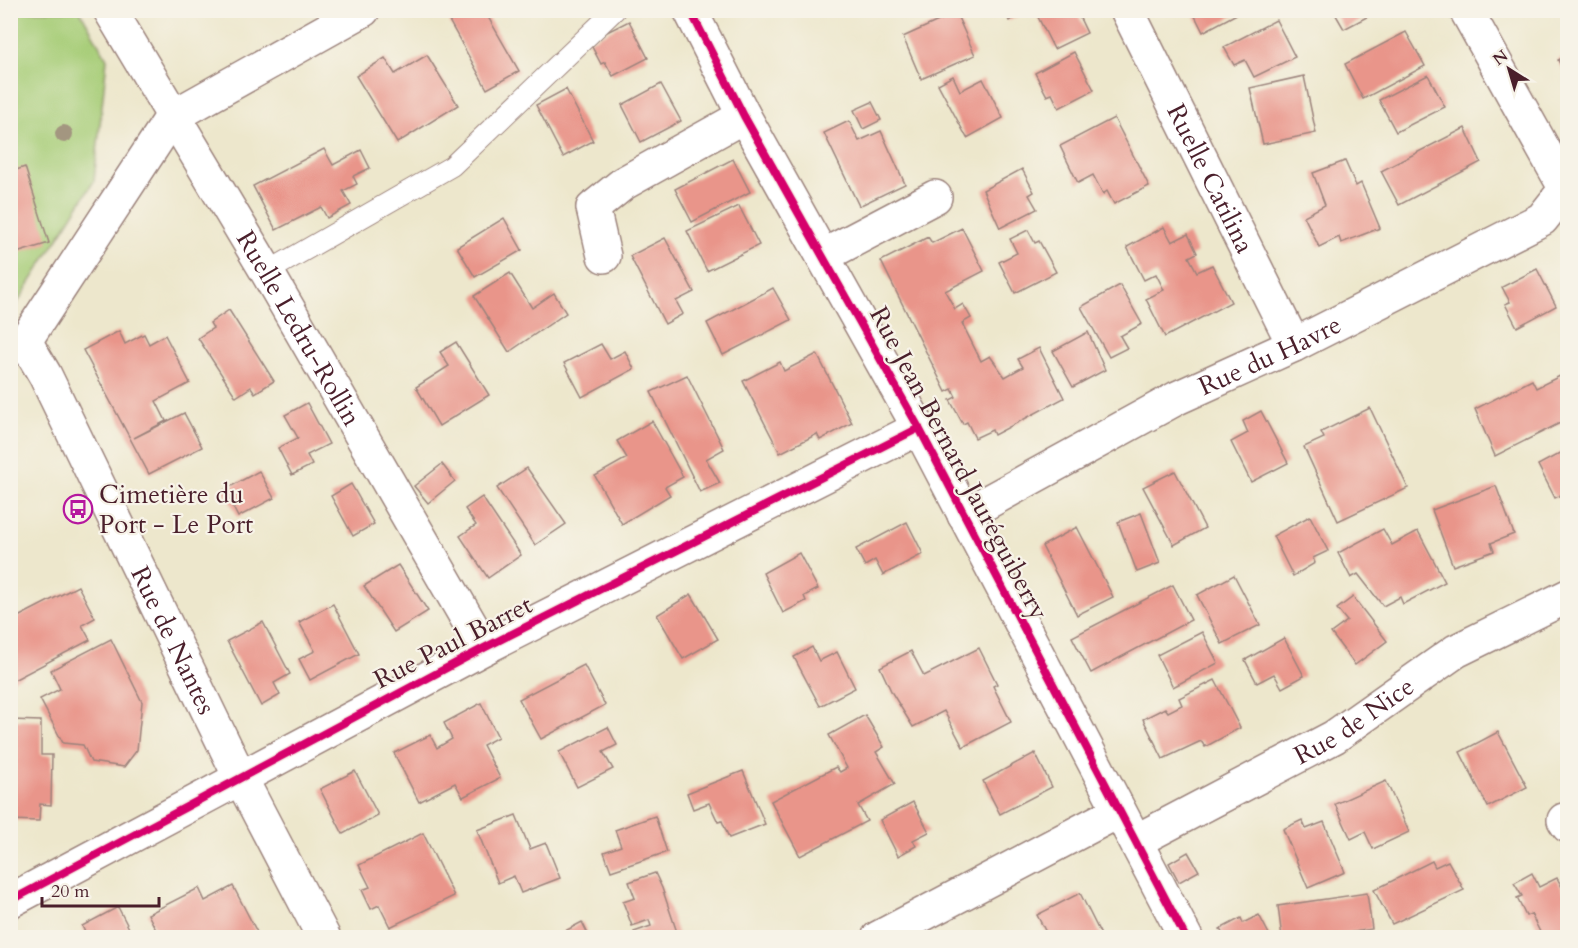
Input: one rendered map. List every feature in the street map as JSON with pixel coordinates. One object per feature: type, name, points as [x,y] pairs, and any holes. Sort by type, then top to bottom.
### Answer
[{"type":"street","name":"Ruelle Ledru-Rollin","points":[[110,10],[172,117],[267,272],[484,648]]},
{"type":"street","points":[[18,345],[172,117],[363,10]]},
{"type":"street","name":"Rue Jean Bernard Jauréguiberry","points":[[690,10],[744,116],[919,428],[1186,938]]},
{"type":"street","name":"Ruelle Catilina","points":[[1127,10],[1294,345]]},
{"type":"street","points":[[1466,10],[1567,190]]},
{"type":"street","points":[[604,256],[593,208],[624,183],[744,116]]},
{"type":"street","name":"Rue du Havre","points":[[964,515],[1177,399],[1294,345],[1542,219],[1567,190]]},
{"type":"street","points":[[823,256],[935,197]]},
{"type":"street","name":"Rue de Nantes","points":[[18,345],[45,375],[240,777],[324,938]]},
{"type":"street","name":"Rue Paul Barret","points":[[10,901],[484,648],[919,428]]},
{"type":"street","name":"Rue de Nice","points":[[1136,841],[1335,737],[1456,651],[1568,596]]},
{"type":"street","points":[[878,938],[1119,811]]},
{"type":"lane","points":[[267,272],[452,166],[615,10]]},
{"type":"path","points":[[10,149],[17,145]]},
{"type":"green space","points":[[11,11],[80,11],[107,59],[94,181],[11,313]]},
{"type":"building","points":[[459,10],[484,10],[519,71],[487,89],[447,17]]},
{"type":"building","points":[[1004,10],[1028,10],[1009,21]]},
{"type":"building","points":[[1046,10],[1076,10],[1087,33],[1054,49],[1037,15]]},
{"type":"building","points":[[1192,10],[1244,10],[1203,32]]},
{"type":"building","points":[[1333,10],[1380,10],[1344,29]]},
{"type":"building","points":[[956,13],[975,55],[921,79],[903,37]]},
{"type":"building","points":[[1276,20],[1295,57],[1254,77],[1245,60],[1234,65],[1224,47]]},
{"type":"building","points":[[629,21],[648,58],[613,76],[605,62],[601,64],[589,41]]},
{"type":"building","points":[[1406,32],[1425,66],[1363,99],[1345,64]]},
{"type":"building","points":[[1074,52],[1094,90],[1059,108],[1052,94],[1047,96],[1035,73]]},
{"type":"building","points":[[427,55],[458,105],[397,143],[356,76],[385,58],[395,74]]},
{"type":"building","points":[[1568,55],[1568,79],[1558,60]]},
{"type":"building","points":[[1428,75],[1445,107],[1396,132],[1379,100]]},
{"type":"building","points":[[953,76],[960,91],[983,79],[1003,118],[967,138],[938,84]]},
{"type":"building","points":[[1304,76],[1316,133],[1263,144],[1250,88]]},
{"type":"building","points":[[661,84],[681,121],[641,142],[622,105]]},
{"type":"building","points":[[566,89],[593,141],[563,157],[536,105]]},
{"type":"building","points":[[872,102],[881,120],[863,129],[854,110]]},
{"type":"building","points":[[1114,118],[1149,186],[1114,204],[1107,191],[1103,194],[1093,175],[1078,183],[1060,146]]},
{"type":"building","points":[[849,121],[859,141],[881,131],[905,184],[859,206],[824,133]]},
{"type":"building","points":[[1465,128],[1481,162],[1399,205],[1381,171]]},
{"type":"building","points":[[324,149],[333,165],[361,150],[370,168],[353,176],[357,184],[343,191],[351,205],[327,218],[321,207],[276,230],[253,186]]},
{"type":"building","points":[[733,159],[750,192],[692,222],[675,189]]},
{"type":"building","points":[[1345,161],[1356,186],[1361,183],[1380,228],[1341,243],[1339,237],[1319,247],[1304,216],[1325,205],[1313,173]]},
{"type":"building","points":[[25,167],[49,243],[10,255],[10,172]]},
{"type":"building","points":[[1022,169],[1034,192],[1029,195],[1037,209],[1000,228],[983,190]]},
{"type":"building","points":[[739,206],[759,245],[707,271],[687,231]]},
{"type":"building","points":[[504,218],[522,250],[475,277],[457,247]]},
{"type":"building","points":[[1164,227],[1172,242],[1188,234],[1197,253],[1189,257],[1197,272],[1212,265],[1231,302],[1165,337],[1146,299],[1164,290],[1156,274],[1144,280],[1127,247]]},
{"type":"building","points":[[962,228],[984,271],[945,291],[955,309],[963,304],[971,318],[962,323],[981,361],[990,356],[1005,377],[1023,367],[1018,359],[1039,348],[1064,398],[994,435],[992,430],[975,438],[967,422],[963,424],[950,400],[956,397],[952,389],[946,392],[881,261],[928,237],[932,243]]},
{"type":"building","points":[[1028,230],[1035,243],[1039,241],[1056,272],[1015,293],[999,262],[1017,253],[1010,239]]},
{"type":"building","points":[[665,238],[694,292],[676,301],[683,314],[665,324],[630,256]]},
{"type":"building","points":[[1537,269],[1556,306],[1517,327],[1505,304],[1510,302],[1502,287]]},
{"type":"building","points":[[510,273],[532,308],[554,293],[566,313],[509,352],[474,296]]},
{"type":"building","points":[[1120,285],[1142,324],[1120,336],[1127,348],[1109,357],[1081,307]]},
{"type":"building","points":[[773,288],[791,320],[723,355],[707,323]]},
{"type":"building","points":[[229,310],[274,381],[255,393],[251,387],[236,397],[198,338],[213,328],[210,323]]},
{"type":"building","points":[[119,331],[125,344],[144,334],[149,344],[165,335],[190,383],[156,401],[166,421],[134,438],[184,413],[202,447],[149,474],[83,350]]},
{"type":"building","points":[[1088,332],[1105,370],[1073,387],[1053,351]]},
{"type":"building","points":[[456,342],[489,395],[439,426],[416,387],[449,366],[440,352]]},
{"type":"building","points":[[601,344],[610,359],[625,351],[634,369],[582,397],[564,363]]},
{"type":"building","points":[[817,354],[852,423],[820,440],[817,434],[780,453],[743,381],[780,362],[784,371]]},
{"type":"building","points":[[1568,372],[1568,419],[1495,456],[1475,409],[1532,380],[1536,388]]},
{"type":"building","points":[[687,375],[724,449],[706,459],[720,483],[700,492],[651,392]]},
{"type":"building","points":[[307,403],[329,444],[307,455],[312,465],[292,475],[278,448],[298,438],[285,415]]},
{"type":"building","points":[[1370,408],[1408,488],[1338,521],[1304,447],[1324,438],[1321,432]]},
{"type":"building","points":[[1261,411],[1288,463],[1251,482],[1231,442],[1248,433],[1243,421]]},
{"type":"building","points":[[652,421],[683,477],[665,487],[670,495],[622,524],[595,476],[627,458],[617,441]]},
{"type":"building","points":[[1568,449],[1568,491],[1555,498],[1538,465]]},
{"type":"building","points":[[442,464],[455,481],[428,503],[414,486]]},
{"type":"building","points":[[527,468],[566,524],[535,545],[497,488]]},
{"type":"building","points":[[259,471],[274,498],[238,517],[224,490]]},
{"type":"building","points":[[1175,471],[1205,528],[1174,545],[1143,487]]},
{"type":"building","points":[[351,484],[374,524],[353,536],[331,496]]},
{"type":"building","points":[[1496,486],[1514,534],[1491,543],[1494,551],[1453,566],[1432,510]]},
{"type":"building","points":[[482,497],[521,555],[488,578],[460,536],[476,525],[465,509]]},
{"type":"building","points":[[1141,513],[1160,563],[1137,572],[1118,522]]},
{"type":"building","points":[[1310,516],[1328,551],[1313,558],[1315,563],[1293,576],[1273,536]]},
{"type":"building","points":[[907,522],[923,554],[883,575],[875,560],[865,566],[856,549]]},
{"type":"building","points":[[1077,527],[1113,597],[1077,615],[1042,546]]},
{"type":"building","points":[[1383,529],[1392,545],[1418,531],[1445,582],[1403,604],[1400,597],[1383,606],[1358,574],[1351,578],[1338,553]]},
{"type":"building","points":[[799,553],[818,589],[804,596],[806,601],[783,613],[763,573]]},
{"type":"building","points":[[398,565],[428,611],[394,632],[364,586]]},
{"type":"building","points":[[1234,575],[1260,625],[1222,644],[1197,595]]},
{"type":"building","points":[[1173,585],[1191,620],[1091,673],[1072,637]]},
{"type":"building","points":[[78,586],[95,618],[82,625],[90,640],[10,682],[10,621]]},
{"type":"building","points":[[691,594],[718,639],[683,659],[657,615]]},
{"type":"building","points":[[1353,597],[1387,641],[1355,665],[1331,633],[1347,621],[1337,609]]},
{"type":"building","points":[[333,604],[359,654],[310,680],[299,659],[315,651],[299,622]]},
{"type":"building","points":[[263,622],[290,674],[274,683],[280,695],[261,706],[227,641]]},
{"type":"building","points":[[1202,632],[1218,663],[1173,687],[1157,655]]},
{"type":"building","points":[[1284,638],[1304,676],[1282,688],[1274,674],[1257,683],[1245,660]]},
{"type":"building","points":[[111,639],[142,702],[137,750],[124,767],[91,762],[83,745],[63,743],[40,699],[60,689],[51,670]]},
{"type":"building","points":[[812,647],[819,661],[837,652],[855,688],[820,706],[794,657]]},
{"type":"building","points":[[979,648],[997,684],[993,686],[1011,722],[963,747],[944,711],[913,727],[892,693],[880,667],[911,651],[924,676]]},
{"type":"building","points":[[584,665],[605,705],[541,739],[519,699]]},
{"type":"building","points":[[1215,680],[1240,728],[1205,747],[1201,741],[1163,759],[1143,719],[1165,708],[1168,712],[1182,705],[1179,698]]},
{"type":"building","points":[[481,703],[498,737],[483,745],[500,778],[463,797],[455,783],[419,802],[394,753],[430,735],[437,748],[452,739],[444,723]]},
{"type":"building","points":[[865,715],[884,747],[876,752],[895,784],[858,805],[867,821],[800,856],[771,801],[836,767],[840,772],[847,768],[829,735]]},
{"type":"building","points":[[10,720],[41,721],[41,755],[52,755],[51,805],[40,804],[39,821],[10,820]]},
{"type":"building","points":[[608,727],[617,745],[603,752],[613,769],[577,787],[559,752]]},
{"type":"building","points":[[1498,732],[1527,787],[1488,807],[1460,752]]},
{"type":"building","points":[[1035,753],[1052,787],[1000,814],[983,781]]},
{"type":"building","points":[[355,771],[378,815],[343,834],[320,789]]},
{"type":"building","points":[[743,771],[765,824],[729,838],[722,821],[718,822],[709,803],[693,809],[687,793]]},
{"type":"building","points":[[1386,781],[1409,832],[1373,849],[1365,832],[1351,839],[1335,804]]},
{"type":"building","points":[[913,802],[929,832],[913,840],[916,846],[898,856],[880,820]]},
{"type":"building","points":[[516,815],[530,849],[546,843],[560,878],[521,893],[514,876],[498,883],[477,830]]},
{"type":"building","points":[[655,816],[667,852],[611,871],[604,852],[621,846],[615,830]]},
{"type":"building","points":[[1302,820],[1306,829],[1324,822],[1345,872],[1308,888],[1283,829]]},
{"type":"building","points":[[423,833],[454,896],[390,927],[379,905],[371,909],[362,890],[370,887],[359,865]]},
{"type":"building","points":[[1188,852],[1199,871],[1179,882],[1169,863]]},
{"type":"building","points":[[1432,861],[1435,867],[1448,861],[1464,890],[1392,924],[1374,890]]},
{"type":"building","points":[[655,873],[679,938],[636,938],[634,932],[651,926],[649,920],[632,926],[623,902],[635,898],[629,882]]},
{"type":"building","points":[[1532,873],[1539,887],[1557,878],[1568,898],[1568,929],[1551,938],[1543,938],[1531,914],[1526,916],[1517,898],[1522,896],[1514,883]]},
{"type":"building","points":[[233,886],[260,938],[160,938],[148,914],[199,888],[205,901]]},
{"type":"building","points":[[1080,893],[1101,935],[1096,938],[1049,938],[1037,915]]},
{"type":"building","points":[[1367,893],[1372,929],[1318,938],[1282,938],[1278,906]]},
{"type":"building","points":[[118,907],[134,938],[88,938],[82,926]]},
{"type":"building","points":[[1259,915],[1271,938],[1225,938],[1220,929],[1241,918],[1243,923]]},
{"type":"building","points":[[582,922],[590,938],[552,938]]},
{"type":"cycle path","points":[[690,10],[744,116],[919,428],[1186,938]]},
{"type":"cycle path","points":[[10,901],[484,648],[919,428]]},
{"type":"place","name":"Cimetière du Port - Le Port","points":[[78,509]]}]
